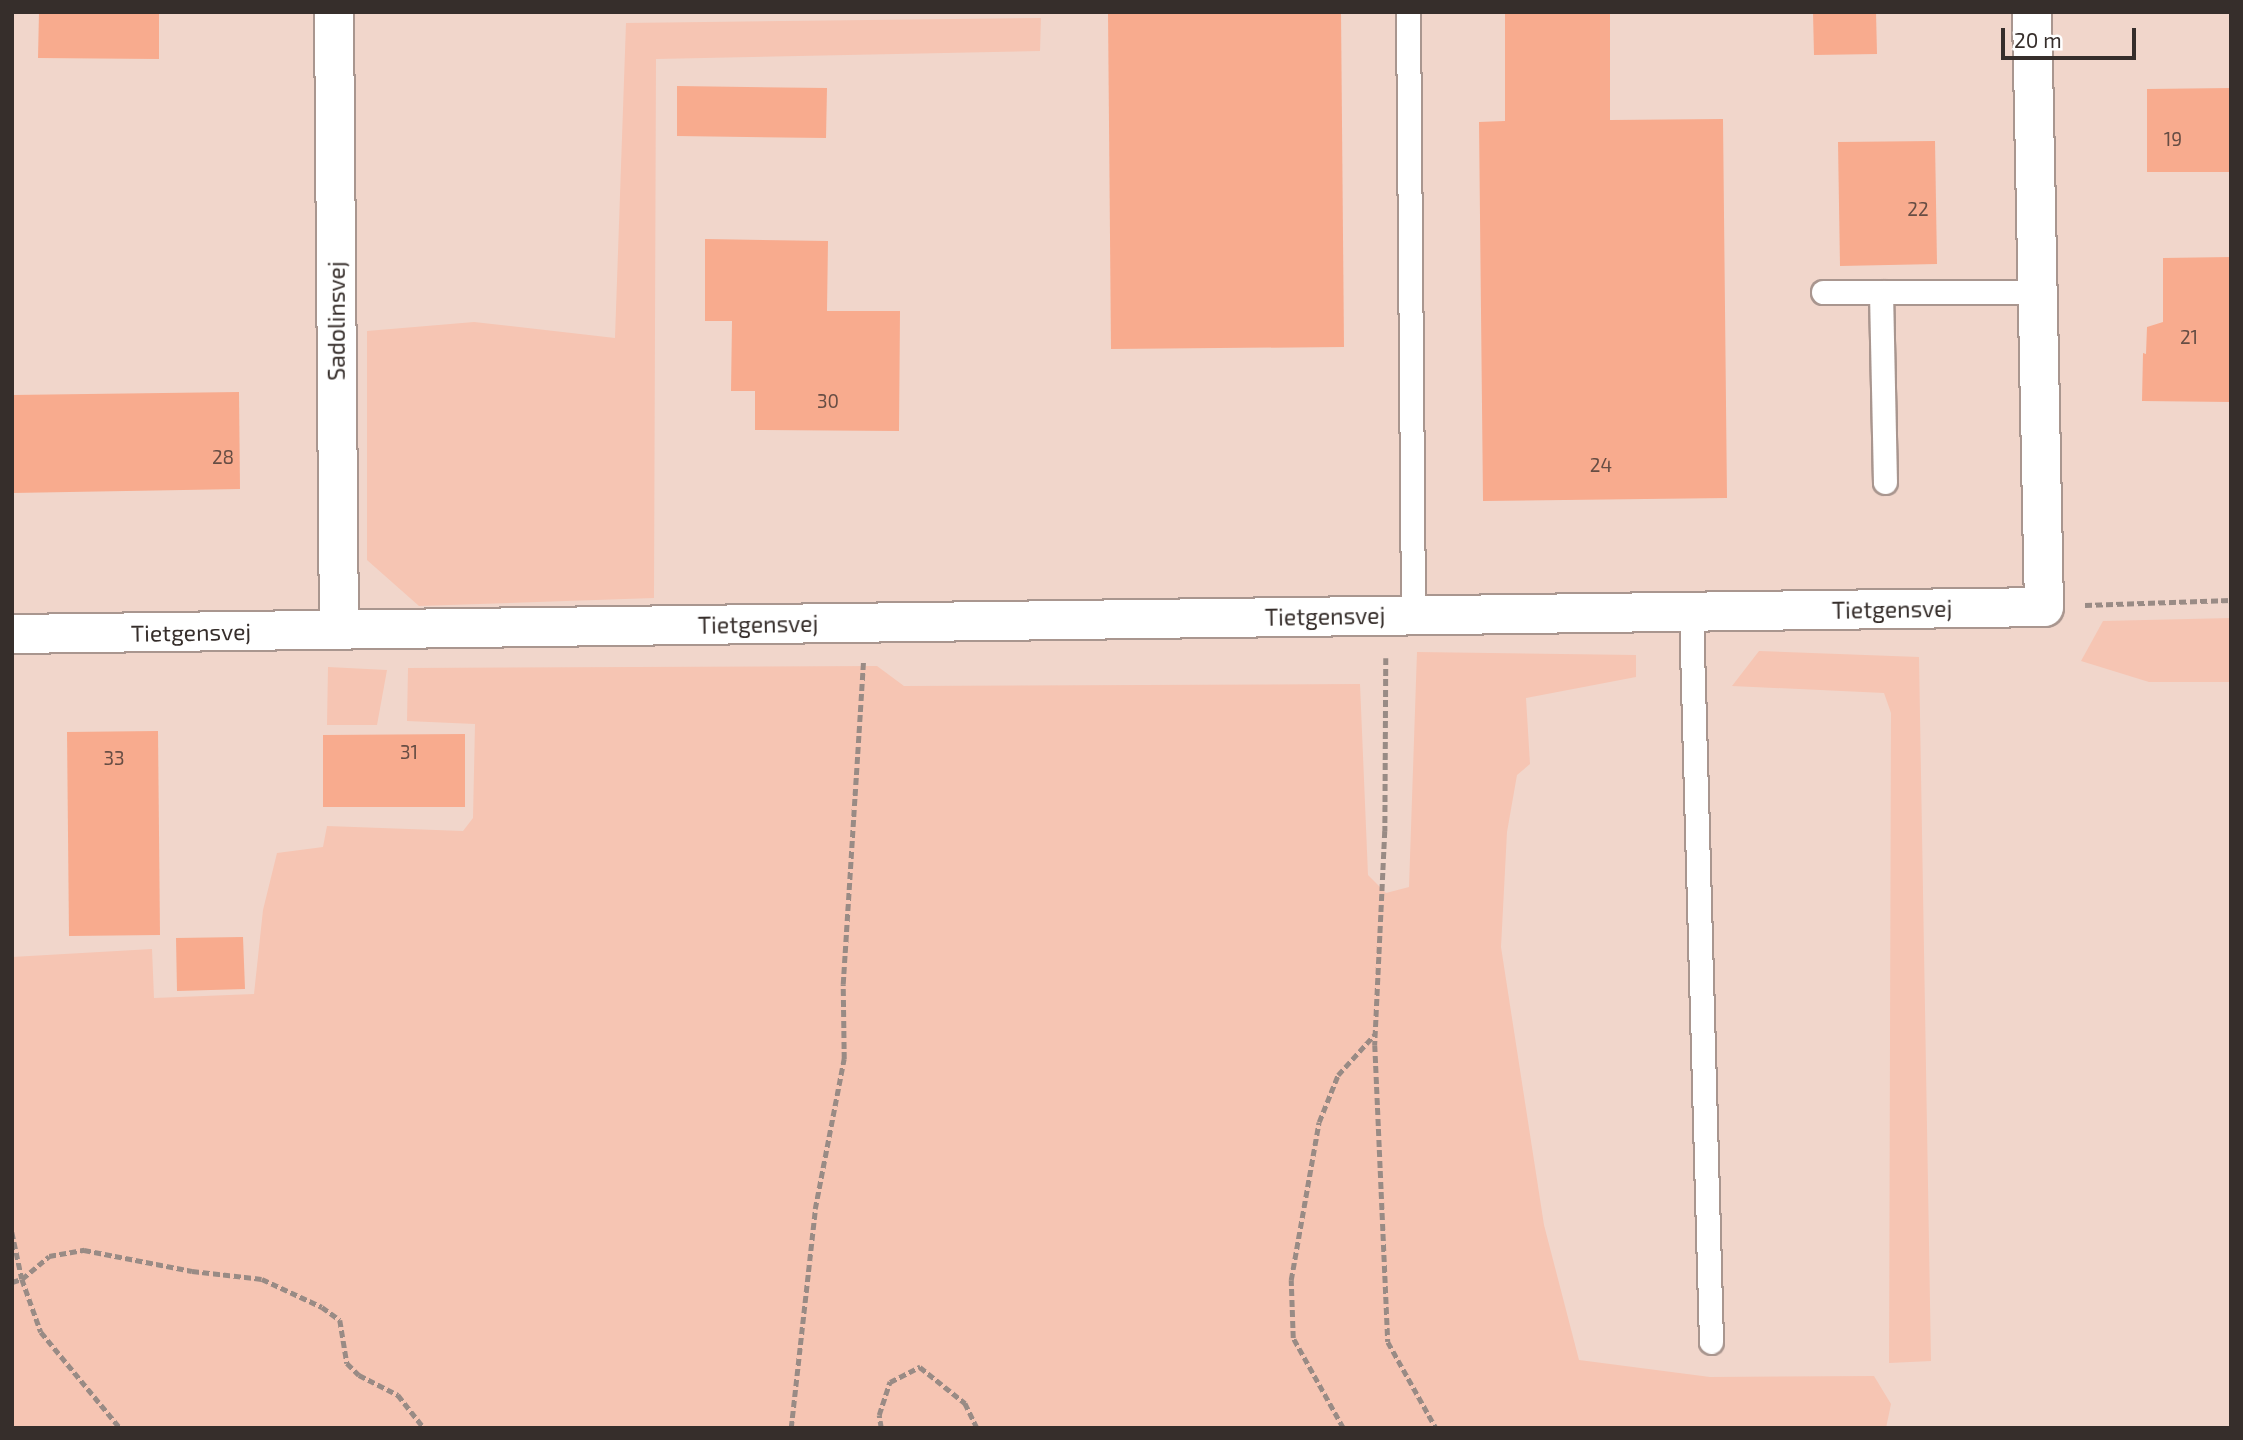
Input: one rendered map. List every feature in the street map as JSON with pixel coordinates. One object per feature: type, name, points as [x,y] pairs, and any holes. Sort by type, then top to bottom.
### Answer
[{"type":"street","name":"Sadolinsvej","points":[[334,12],[339,630]]},
{"type":"street","points":[[2032,12],[2043,607]]},
{"type":"street","name":"Tietgensvej","points":[[12,634],[2043,607]]},
{"type":"lane","points":[[1400,615],[1408,12]]},
{"type":"lane","points":[[1823,292],[2037,292]]},
{"type":"lane","points":[[1881,292],[1885,482]]},
{"type":"lane","points":[[1690,612],[1712,1342]]},
{"type":"path","points":[[2043,607],[2231,600]]},
{"type":"path","points":[[1400,615],[1385,831],[1375,1045],[1388,1342],[1436,1428]]},
{"type":"path","points":[[792,1428],[814,1209],[844,1059],[843,984],[866,622]]},
{"type":"path","points":[[1343,1428],[1293,1338],[1291,1280],[1319,1122],[1338,1075],[1375,1034]]},
{"type":"path","points":[[12,1232],[22,1279],[41,1332],[120,1428]]},
{"type":"path","points":[[12,1282],[22,1279],[49,1256],[85,1250],[192,1271],[262,1279],[322,1307],[340,1320],[347,1363],[359,1375],[398,1395],[424,1428]]},
{"type":"path","points":[[881,1428],[879,1415],[890,1382],[920,1367],[965,1403],[976,1428]]},
{"type":"shaded area","points":[[12,12],[2231,12],[2231,1428],[1500,1428],[1382,1212],[1359,684],[12,1167]]},
{"type":"shaded area","points":[[1041,18],[1040,51],[656,59],[654,598],[419,606],[367,560],[367,331],[474,322],[615,338],[626,23]]},
{"type":"shaded area","points":[[2231,618],[2231,682],[2149,682],[2081,661],[2103,621]]},
{"type":"shaded area","points":[[1759,651],[1919,657],[1931,1361],[1889,1363],[1891,713],[1884,693],[1732,686]]},
{"type":"shaded area","points":[[1417,652],[1636,655],[1636,677],[1526,698],[1530,764],[1517,775],[1507,832],[1501,947],[1544,1225],[1579,1360],[1710,1377],[1874,1376],[1891,1404],[1886,1428],[12,1428],[12,957],[152,949],[154,998],[254,994],[263,910],[277,853],[323,847],[327,826],[463,831],[473,818],[475,724],[407,721],[408,668],[877,666],[904,686],[1360,684],[1368,875],[1386,893],[1409,887]]},
{"type":"shaded area","points":[[328,667],[387,670],[377,725],[327,725]]},
{"type":"building","points":[[39,12],[159,12],[159,59],[38,58]]},
{"type":"building","points":[[1108,12],[1341,12],[1344,347],[1111,349]]},
{"type":"building","points":[[1505,12],[1610,12],[1610,120],[1723,119],[1727,498],[1483,501],[1479,122],[1505,121]]},
{"type":"building","points":[[1813,12],[1876,12],[1877,54],[1814,55]]},
{"type":"building","points":[[677,86],[827,88],[826,138],[677,136]]},
{"type":"building","points":[[2231,88],[2231,172],[2147,172],[2147,89]]},
{"type":"building","points":[[1935,141],[1937,264],[1840,266],[1838,142]]},
{"type":"building","points":[[705,239],[828,241],[827,311],[900,311],[899,431],[755,430],[755,391],[731,391],[732,321],[705,321]]},
{"type":"building","points":[[2231,257],[2231,402],[2142,401],[2143,353],[2146,354],[2147,327],[2163,322],[2163,258]]},
{"type":"building","points":[[239,392],[240,489],[12,493],[12,395]]},
{"type":"building","points":[[158,731],[160,935],[69,936],[67,732]]},
{"type":"building","points":[[465,734],[465,807],[323,807],[323,735]]},
{"type":"building","points":[[243,937],[245,989],[177,991],[176,938]]}]
